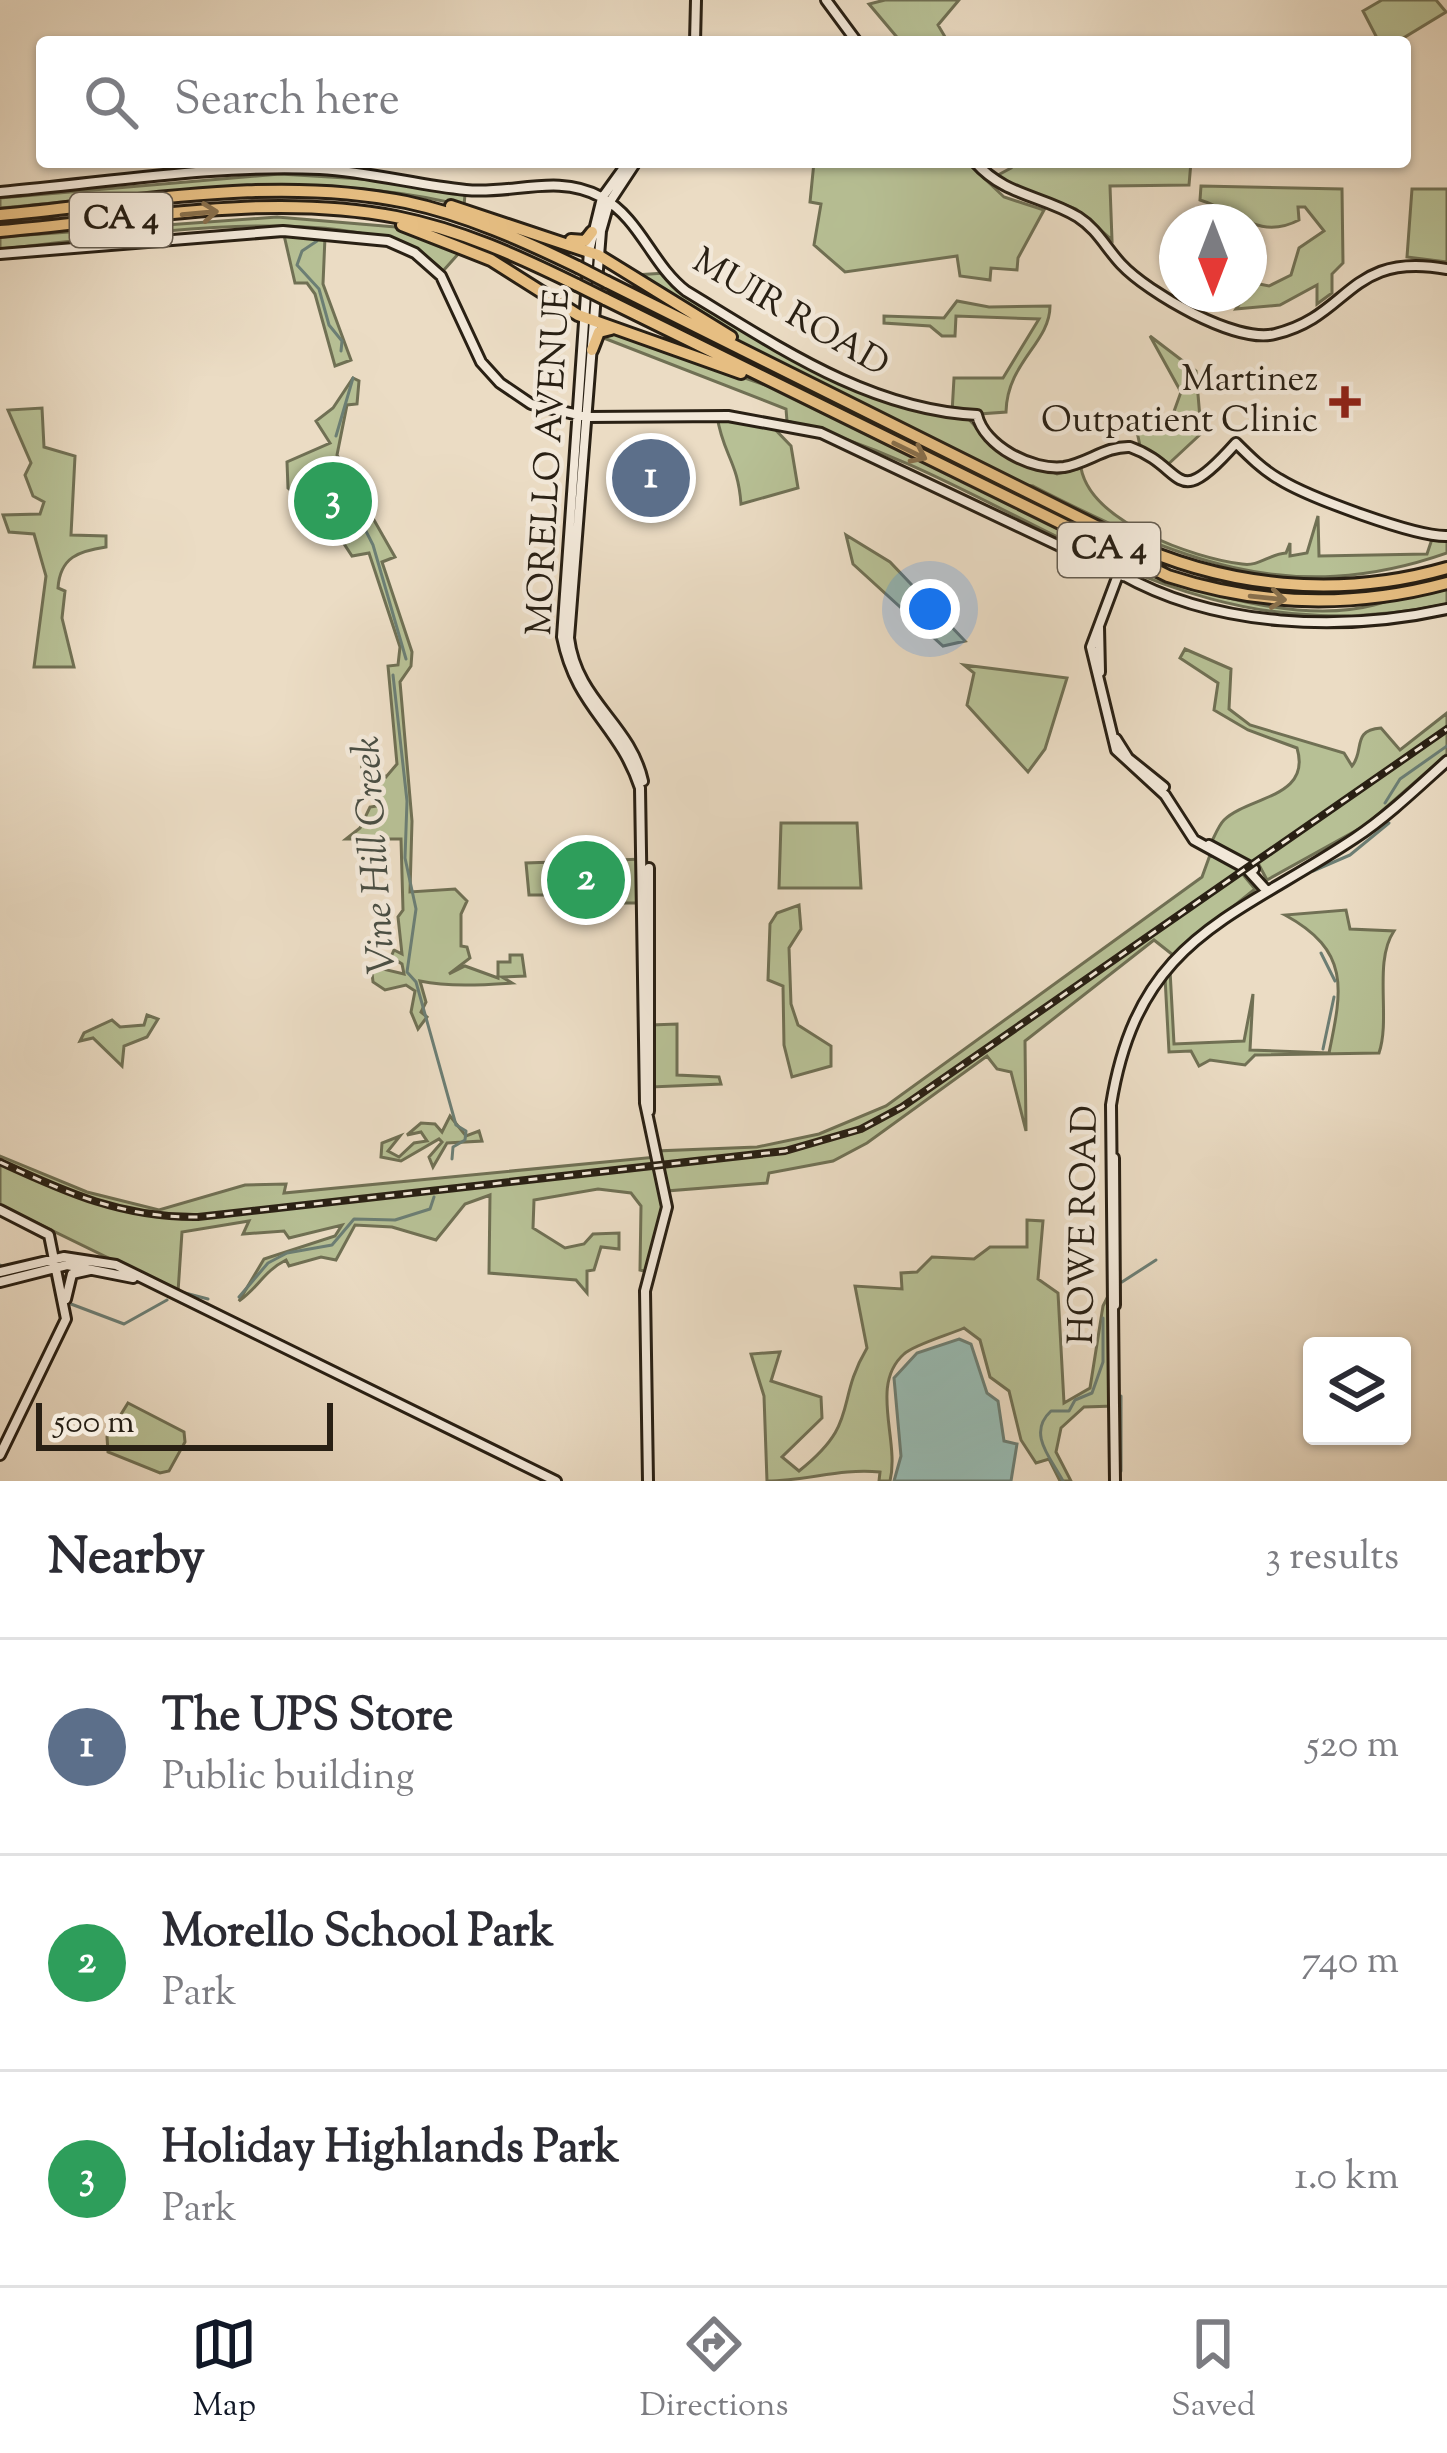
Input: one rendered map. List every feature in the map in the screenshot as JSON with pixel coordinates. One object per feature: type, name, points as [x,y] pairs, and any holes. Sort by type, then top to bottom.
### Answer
[{"type":"highway","name":"CA 4","points":[[0,214],[275,191],[412,203],[491,227],[578,267],[1167,558],[1264,582],[1373,583],[1447,564]]},
{"type":"highway","points":[[412,203],[464,209],[593,253],[779,368]]},
{"type":"highway","name":"CA 4","points":[[0,231],[269,208],[373,213],[477,239],[1125,558],[1186,581],[1248,596],[1312,601],[1376,598],[1444,585]]},
{"type":"highway","points":[[373,213],[480,254],[590,318],[805,399]]},
{"type":"highway","points":[[554,238],[580,242],[592,232]]},
{"type":"highway","points":[[592,350],[599,332],[623,330]]},
{"type":"street","points":[[693,36],[694,0]]},
{"type":"street","points":[[826,0],[853,36]]},
{"type":"street","points":[[0,192],[279,168],[389,176],[465,190],[562,185],[606,200]]},
{"type":"street","name":"MORELLO AVENUE","points":[[584,414],[592,232],[628,168]]},
{"type":"street","points":[[981,168],[1003,188],[1079,218],[1126,269],[1245,336],[1295,327],[1378,271],[1406,264],[1447,269]]},
{"type":"street","name":"MORELLO AVENUE","points":[[593,253],[606,200]]},
{"type":"street","name":"MUIR ROAD","points":[[606,200],[638,230],[665,273],[686,291],[866,392],[935,412],[977,415],[986,438],[1003,449],[1062,467],[1130,447],[1174,478],[1190,481],[1204,476],[1236,443],[1278,479],[1306,493],[1426,534],[1447,536]]},
{"type":"street","points":[[0,254],[283,231],[388,241],[415,254],[441,276],[460,306],[477,353],[500,383],[546,410],[735,414],[830,432],[1120,575],[1199,604],[1274,619],[1357,622],[1447,609]]},
{"type":"street","name":"MORELLO AVENUE","points":[[590,318],[592,350],[562,637],[578,692],[626,748],[640,788],[648,1113],[667,1208],[645,1291],[648,1481]]},
{"type":"street","points":[[1120,575],[1096,646],[1119,745],[1174,798],[1196,835],[1252,866],[1266,890]]},
{"type":"street","name":"HOWE ROAD","points":[[1114,1481],[1115,1119],[1122,1071],[1140,1022],[1172,968],[1208,931],[1266,890],[1357,837],[1447,761]]},
{"type":"street","points":[[0,1210],[49,1235],[65,1301]]},
{"type":"street","points":[[0,1272],[56,1262],[105,1262],[556,1481]]},
{"type":"street","points":[[0,1282],[56,1262],[136,1279]]},
{"type":"street","points":[[0,1455],[63,1329],[72,1274],[98,1268]]},
{"type":"green space","points":[[959,0],[938,25],[944,36],[896,36],[869,4]]},
{"type":"green space","points":[[1382,0],[1436,0],[1446,12],[1407,36],[1376,36],[1363,11]]},
{"type":"green space","points":[[813,168],[973,168],[1004,197],[1044,210],[1018,258],[1017,270],[991,268],[990,280],[960,276],[957,256],[845,272],[814,245],[821,204],[810,202]]},
{"type":"green space","points":[[1011,168],[1190,168],[1189,185],[1110,186],[1112,240],[1076,209],[998,175]]},
{"type":"green space","points":[[280,174],[379,180],[465,194],[464,206],[406,194],[291,186],[175,191],[0,208],[0,198]]},
{"type":"green space","points":[[1201,186],[1342,189],[1343,263],[1332,274],[1332,293],[1317,304],[1317,285],[1280,305],[1267,306],[1267,286],[1291,275],[1299,248],[1324,231],[1305,207],[1298,207],[1299,220],[1272,227],[1267,227],[1267,204],[1200,200]]},
{"type":"green space","points":[[1412,189],[1447,189],[1447,262],[1407,257]]},
{"type":"green space","points":[[277,217],[396,227],[460,252],[443,271],[407,247],[358,233],[298,227],[167,231],[0,249],[0,237]]},
{"type":"green space","points":[[284,235],[325,237],[323,284],[351,360],[335,366],[315,294],[307,283],[295,283]]},
{"type":"green space","points":[[665,273],[686,291],[866,392],[952,413],[954,378],[1003,378],[1039,319],[956,316],[955,336],[942,336],[930,326],[884,323],[884,316],[944,318],[957,301],[989,307],[1050,306],[1043,331],[1013,380],[1006,412],[965,415],[996,449],[1057,474],[1081,468],[1103,505],[1123,521],[1172,545],[1221,560],[1254,564],[1286,553],[1290,543],[1290,556],[1307,553],[1318,516],[1319,556],[1427,554],[1433,536],[1447,536],[1447,553],[1389,569],[1335,576],[1233,568],[1184,554],[1033,486],[1013,484],[779,368],[635,275]]},
{"type":"green space","points":[[604,329],[805,399],[1151,575],[1232,599],[1291,609],[1347,610],[1447,585],[1447,604],[1347,616],[1259,609],[1179,589],[1103,559],[874,450],[787,421],[786,409],[596,335]]},
{"type":"green space","points":[[1150,336],[1196,371],[1200,418],[1206,429],[1162,470],[1141,450],[1135,423],[1156,431],[1168,428],[1181,392]]},
{"type":"green space","points":[[353,378],[359,381],[357,404],[347,405],[337,455],[395,557],[382,562],[412,652],[411,666],[400,682],[412,821],[410,892],[455,889],[467,901],[461,914],[461,946],[467,947],[470,958],[449,974],[465,966],[498,978],[498,962],[522,955],[525,976],[502,977],[512,983],[420,981],[426,1002],[421,1012],[427,1017],[418,1029],[411,1012],[415,991],[406,985],[385,990],[373,982],[372,973],[379,968],[404,974],[402,964],[391,957],[394,950],[402,954],[398,917],[403,910],[401,839],[346,839],[360,828],[370,807],[377,806],[372,773],[362,770],[361,757],[386,777],[397,764],[388,666],[398,665],[400,647],[369,553],[352,556],[333,527],[318,539],[314,535],[324,518],[288,488],[287,462],[330,443],[316,421],[333,408]]},
{"type":"green space","points":[[42,408],[44,447],[75,456],[71,535],[106,536],[106,547],[73,557],[60,578],[58,588],[65,591],[62,618],[74,667],[34,667],[46,576],[34,534],[9,532],[3,515],[40,514],[44,502],[33,496],[25,475],[31,463],[8,410]]},
{"type":"green space","points":[[717,416],[766,420],[791,446],[798,488],[741,504]]},
{"type":"green space","points":[[846,535],[890,562],[965,641],[943,646],[853,564]]},
{"type":"green space","points":[[1185,649],[1231,669],[1229,709],[1250,725],[1344,753],[1352,766],[1366,733],[1381,728],[1400,750],[1447,713],[1447,754],[1366,825],[1267,880],[1258,863],[1252,867],[1210,845],[1224,820],[1287,786],[1299,764],[1297,748],[1248,730],[1214,710],[1218,683],[1180,658]]},
{"type":"green space","points":[[964,665],[1067,678],[1045,749],[1028,772],[967,705],[974,673]]},
{"type":"green space","points":[[781,823],[857,823],[861,888],[779,888]]},
{"type":"green space","points":[[1210,855],[1236,866],[1255,889],[1173,955],[1154,940],[1025,1041],[1026,1131],[1011,1072],[997,1069],[987,1056],[867,1143],[833,1161],[769,1173],[767,1183],[667,1191],[667,1219],[648,1272],[640,1270],[641,1206],[631,1193],[598,1189],[534,1200],[533,1228],[565,1248],[584,1244],[593,1234],[619,1233],[619,1249],[601,1247],[594,1270],[587,1271],[587,1293],[576,1280],[489,1273],[490,1195],[465,1204],[436,1240],[392,1227],[355,1225],[336,1260],[321,1257],[289,1266],[286,1260],[239,1301],[264,1259],[335,1236],[342,1225],[289,1238],[284,1231],[243,1234],[249,1221],[182,1232],[178,1292],[0,1205],[0,1156],[87,1192],[159,1210],[245,1185],[286,1184],[284,1193],[657,1157],[656,1151],[757,1147],[819,1134],[886,1106],[1202,877]]},
{"type":"green space","points":[[644,859],[644,903],[563,903],[549,895],[529,895],[526,863]]},
{"type":"green space","points":[[799,905],[801,929],[789,948],[791,1004],[798,1025],[831,1046],[831,1066],[792,1077],[784,1045],[783,986],[768,980],[770,924],[777,913]]},
{"type":"green space","points":[[1346,910],[1350,929],[1394,931],[1384,958],[1379,1053],[1255,1055],[1245,1065],[1210,1060],[1199,1066],[1191,1051],[1169,1052],[1165,977],[1170,970],[1174,1044],[1244,1041],[1253,994],[1250,1050],[1329,1053],[1337,1010],[1337,974],[1322,943],[1285,915]]},
{"type":"green space","points":[[147,1015],[158,1019],[147,1037],[124,1046],[122,1066],[93,1038],[80,1041],[84,1033],[112,1020],[120,1027],[144,1025]]},
{"type":"green space","points":[[677,1024],[677,1075],[719,1077],[721,1084],[651,1087],[651,1025]]},
{"type":"green space","points":[[450,1116],[466,1136],[479,1131],[482,1141],[447,1143],[433,1167],[429,1157],[442,1142],[439,1139],[401,1161],[381,1157],[382,1143],[400,1136],[388,1151],[399,1157],[414,1143],[427,1141],[421,1132],[407,1135],[421,1123],[435,1124],[442,1132]]},
{"type":"green space","points":[[1027,1220],[1043,1221],[1038,1279],[1058,1293],[1064,1403],[1090,1388],[1109,1294],[1114,1406],[1084,1407],[1061,1428],[1056,1452],[1071,1481],[1060,1481],[1049,1459],[1036,1463],[1021,1440],[1009,1391],[990,1377],[980,1340],[964,1328],[909,1351],[894,1367],[887,1397],[890,1481],[879,1481],[880,1472],[865,1471],[767,1481],[764,1396],[751,1354],[780,1352],[771,1381],[821,1397],[822,1418],[782,1457],[799,1471],[839,1425],[867,1348],[855,1286],[902,1289],[901,1273],[917,1272],[932,1257],[974,1259],[990,1247],[1027,1247]]},
{"type":"green space","points":[[128,1403],[184,1432],[185,1442],[169,1471],[160,1473],[108,1452],[107,1437]]},
{"type":"water","points":[[959,1339],[971,1344],[987,1393],[998,1401],[1004,1441],[1017,1444],[1011,1481],[894,1481],[901,1456],[894,1378],[917,1353]]},
{"type":"waterway","name":"Vine Hill Creek","points":[[317,241],[302,251],[297,265],[319,289],[329,325],[342,341],[341,351]]},
{"type":"waterway","name":"Vine Hill Creek","points":[[336,436],[353,378]]},
{"type":"waterway","name":"Vine Hill Creek","points":[[330,460],[373,545],[406,659]]},
{"type":"waterway","name":"Vine Hill Creek","points":[[393,675],[407,801],[405,858],[416,909],[407,972],[416,982],[456,1125],[466,1131],[465,1140],[453,1147],[452,1159]]},
{"type":"waterway","points":[[1385,803],[1400,779],[1447,746]]},
{"type":"waterway","points":[[1313,871],[1350,855],[1389,823]]},
{"type":"waterway","points":[[1321,953],[1335,981]]},
{"type":"waterway","points":[[1323,1049],[1334,997]]},
{"type":"waterway","points":[[239,1297],[268,1263],[287,1253],[332,1245],[354,1219],[395,1220],[430,1209],[434,1197]]},
{"type":"waterway","points":[[1122,1282],[1156,1260]]},
{"type":"waterway","name":"Vine Hill Creek","points":[[185,1293],[208,1299]]},
{"type":"waterway","name":"Vine Hill Creek","points":[[71,1304],[124,1324],[167,1300]]},
{"type":"waterway","points":[[1063,1481],[1043,1445],[1041,1428],[1051,1411],[1069,1411],[1075,1400],[1092,1393],[1103,1362],[1103,1318]]},
{"type":"waterway","points":[[1121,1396],[1121,1471]]},
{"type":"railway","points":[[0,1162],[120,1208],[198,1217],[785,1151],[861,1129],[902,1107],[1447,729]]},
{"type":"place","name":"Martinez Outpatient Clinic","points":[[1345,402]]},
{"type":"place","name":"The UPS Store","points":[[651,478]]},
{"type":"place","name":"Holiday Highlands Park","points":[[333,501]]},
{"type":"place","name":"Morello School Park","points":[[586,880]]}]
